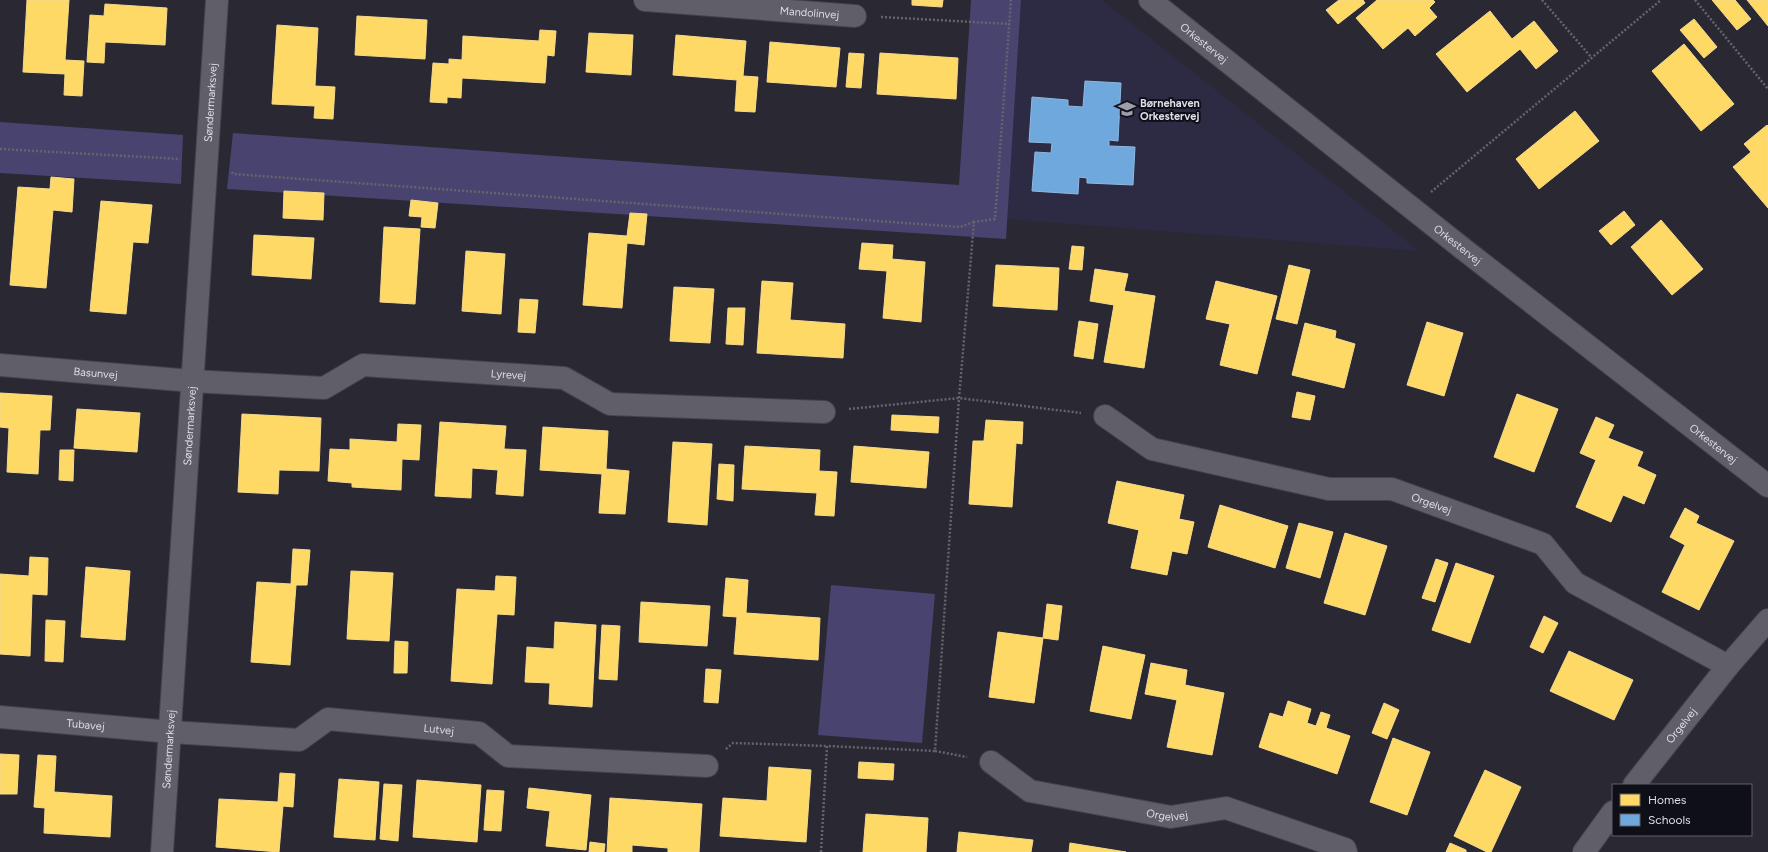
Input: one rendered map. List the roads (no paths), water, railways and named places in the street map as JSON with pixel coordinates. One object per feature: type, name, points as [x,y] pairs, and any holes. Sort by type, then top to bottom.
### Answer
[{"type":"street","name":"Søndermarksvej","points":[[162,852],[217,0]]},
{"type":"street","name":"Mandolinvej","points":[[645,0],[855,16]]},
{"type":"street","name":"Orkestervej","points":[[1150,0],[1768,486]]},
{"type":"street","name":"Lyrevej","points":[[192,381],[324,388],[364,365],[564,378],[610,404],[824,412]]},
{"type":"street","name":"Basunvej","points":[[0,366],[192,381]]},
{"type":"street","name":"Orgelvej","points":[[1105,416],[1152,449],[1329,489],[1392,489],[1543,544],[1574,583],[1728,666]]},
{"type":"street","name":"Orgelvej","points":[[1635,784],[1728,666],[1768,620]]},
{"type":"street","name":"Tubavej","points":[[0,717],[170,732]]},
{"type":"street","name":"Lutvej","points":[[170,732],[299,740],[328,719],[479,733],[508,756],[707,766]]},
{"type":"street","name":"Orgelvej","points":[[991,762],[1030,791],[1171,817],[1226,808],[1344,849],[1346,852]]},
{"type":"street","points":[[1584,852],[1612,813]]},
{"type":"place","name":"Børnehaven Orkestervej","points":[[1127,109]]}]
